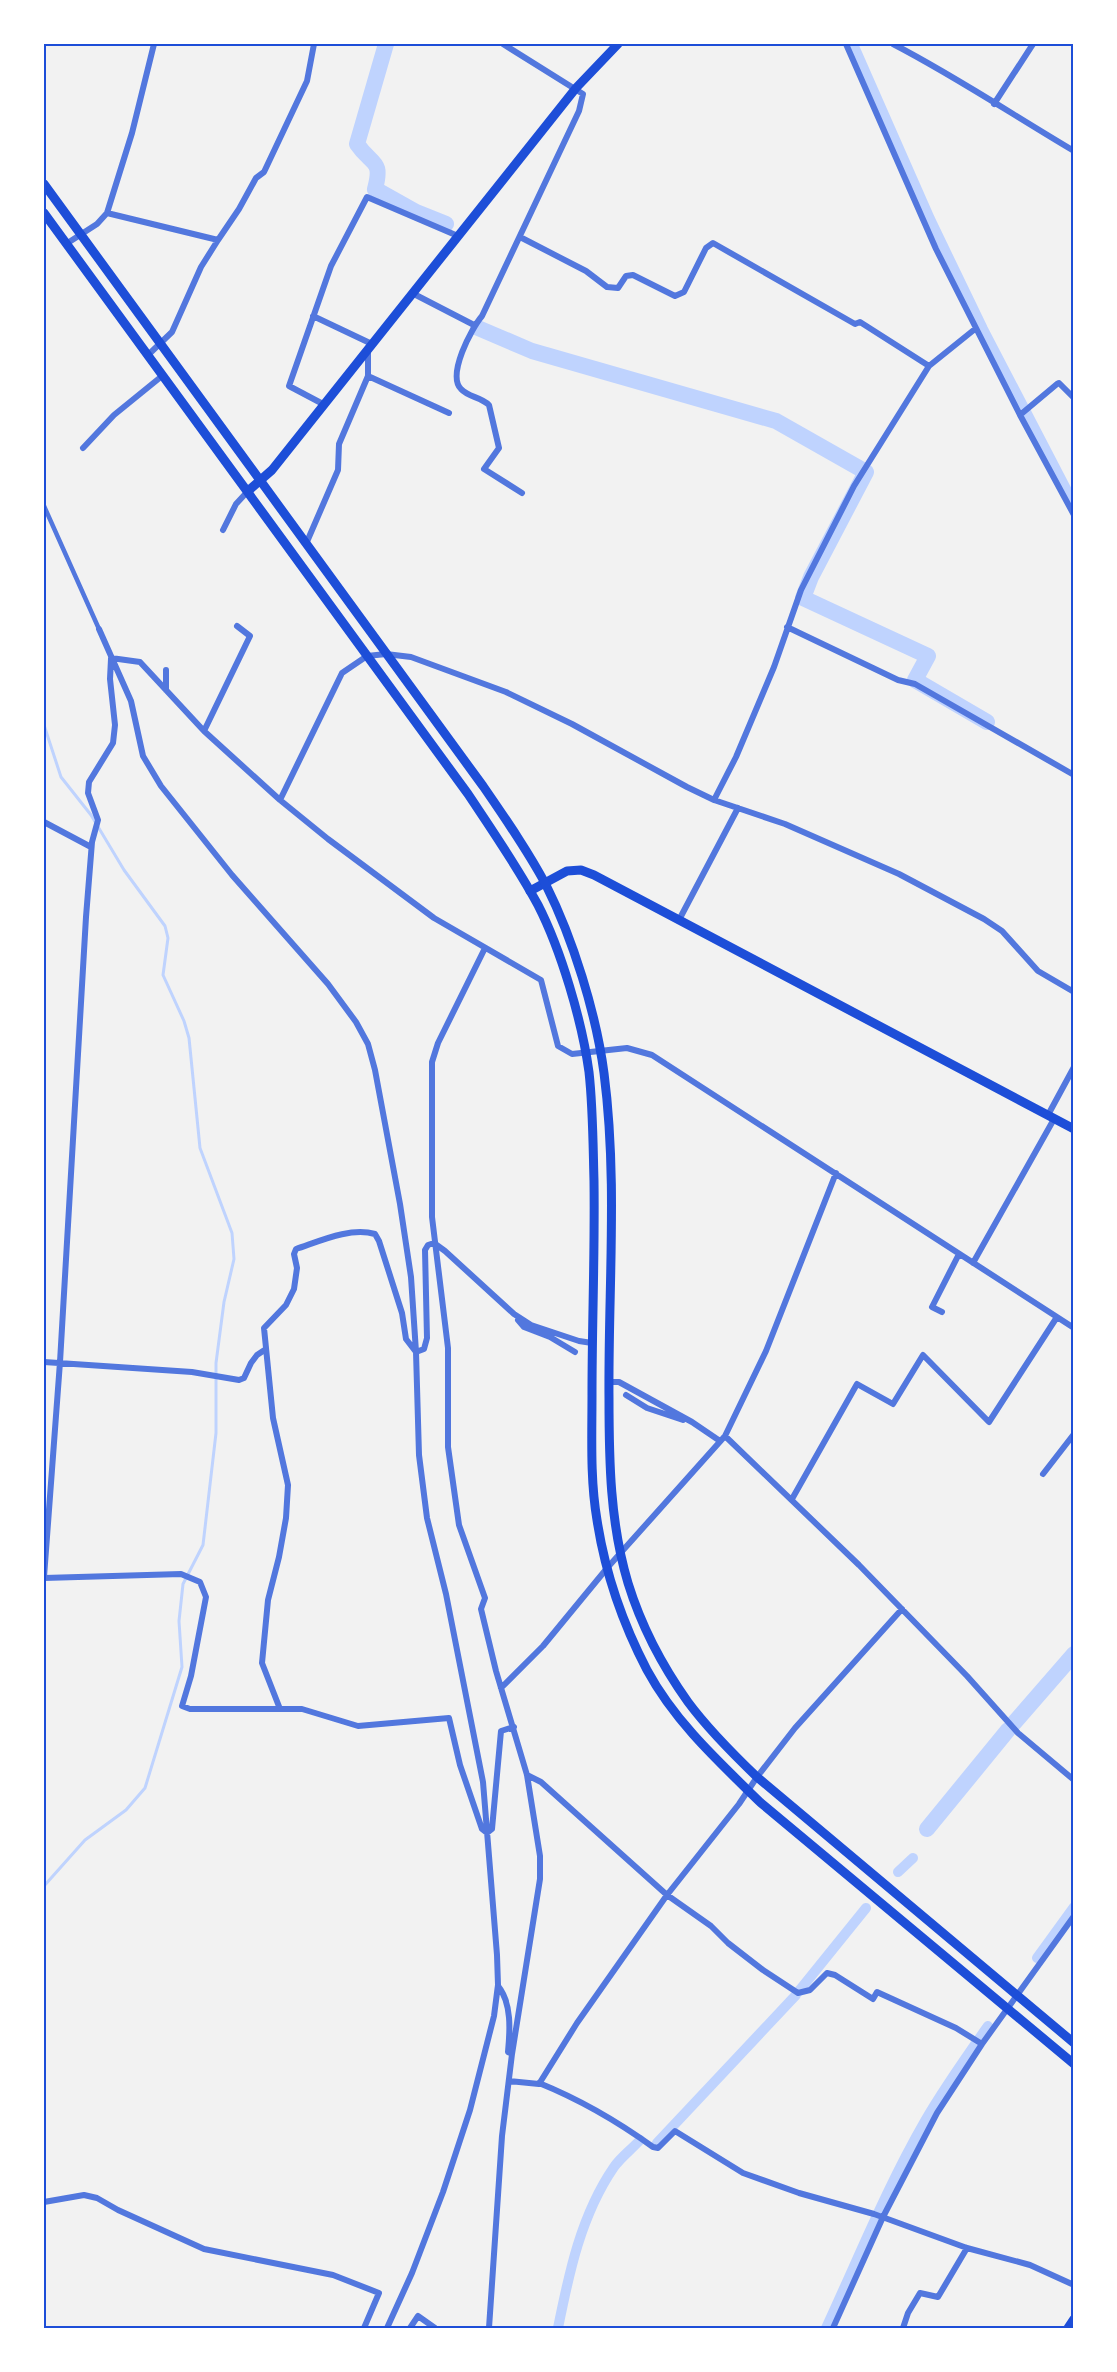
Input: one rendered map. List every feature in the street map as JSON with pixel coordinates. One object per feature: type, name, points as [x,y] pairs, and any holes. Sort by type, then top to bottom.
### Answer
[{"type":"main road","points":[[248,491],[272,470],[576,88],[618,44]]},
{"type":"main road","points":[[44,184],[483,786],[545,884],[566,929],[601,1052],[612,1139],[609,1460],[614,1518],[628,1585],[643,1623],[662,1660],[688,1702],[728,1749],[757,1777],[1074,2043]]},
{"type":"main road","points":[[44,213],[468,794],[530,891],[543,918],[565,976],[586,1054],[593,1140],[592,1456],[597,1520],[613,1590],[648,1671],[677,1715],[717,1761],[748,1791],[1074,2064]]},
{"type":"main road","points":[[530,891],[567,871],[580,870],[1074,1129]]},
{"type":"main road","points":[[1068,2328],[1074,2319]]},
{"type":"street","points":[[66,244],[107,213],[132,133],[154,44]]},
{"type":"street","points":[[147,356],[172,332],[201,267],[239,209],[256,178],[264,172],[307,81],[314,44]]},
{"type":"street","points":[[503,44],[583,94],[579,111],[482,316],[474,325],[456,371],[456,383],[462,392],[484,400],[489,405],[499,448],[484,469],[522,493]]},
{"type":"street","points":[[846,44],[936,249],[975,329],[1074,515]]},
{"type":"street","points":[[893,44],[938,67],[994,104],[1074,151]]},
{"type":"street","points":[[994,104],[1033,44]]},
{"type":"street","points":[[323,404],[289,386],[331,266],[367,197],[458,236]]},
{"type":"street","points":[[107,213],[218,240]]},
{"type":"street","points":[[519,237],[586,271],[607,287],[618,288],[626,276],[633,275],[675,296],[684,292],[706,248],[712,243],[855,324],[860,322],[928,366]]},
{"type":"street","points":[[412,293],[474,325]]},
{"type":"street","points":[[306,544],[338,470],[339,444],[368,376],[370,346],[313,316]]},
{"type":"street","points":[[714,800],[774,667],[801,590],[854,486],[928,366],[975,329]]},
{"type":"street","points":[[83,448],[114,415],[162,376]]},
{"type":"street","points":[[368,376],[449,413]]},
{"type":"street","points":[[1020,415],[1059,383],[1074,398]]},
{"type":"street","points":[[223,530],[236,504],[248,491]]},
{"type":"street","points":[[44,506],[131,701],[143,756],[161,786],[232,875],[328,984],[356,1022],[368,1044],[375,1070],[411,1277],[416,1352],[418,1455],[427,1518],[446,1594],[481,1771],[488,1833],[498,1985],[495,2016],[470,2110],[412,2274],[387,2328]]},
{"type":"street","points":[[204,731],[250,636],[237,626]]},
{"type":"street","points":[[787,627],[898,680],[915,684],[1074,775]]},
{"type":"street","points":[[280,800],[342,673],[367,656],[386,654],[411,657],[506,692],[572,724],[714,800],[785,824],[899,874],[1002,931],[1038,971],[1074,992]]},
{"type":"street","points":[[111,658],[140,662],[204,731],[280,800],[328,839],[434,918],[541,980],[558,1046],[572,1054],[627,1047],[652,1055],[1074,1328]]},
{"type":"street","points":[[111,658],[110,679],[116,725],[113,742],[89,782],[88,793],[98,820],[91,847],[60,1362],[44,1578],[181,1574],[200,1582],[206,1597],[191,1676],[182,1706],[190,1709],[302,1709],[358,1725],[449,1718],[460,1765],[482,1829],[488,1833]]},
{"type":"street","points":[[166,670],[166,690]]},
{"type":"street","points":[[679,920],[738,808]]},
{"type":"street","points":[[44,822],[91,847]]},
{"type":"street","points":[[485,948],[438,1042],[432,1062],[432,1217],[448,1348],[448,1447],[459,1525],[485,1598],[481,1610],[527,1775],[540,1857],[540,1879],[508,2081],[501,2147],[489,2328]]},
{"type":"street","points":[[973,1263],[1051,1117],[1074,1067]]},
{"type":"street","points":[[501,1688],[543,1646],[608,1567],[723,1438],[766,1351],[836,1173]]},
{"type":"street","points":[[280,1709],[262,1663],[268,1600],[281,1547],[288,1485],[273,1419],[264,1328],[286,1305],[294,1289],[297,1268],[294,1254],[296,1249],[334,1236],[369,1232],[375,1234],[380,1241],[402,1313],[406,1339],[416,1352]]},
{"type":"street","points":[[416,1352],[424,1349],[427,1338],[425,1250],[428,1245],[434,1244],[445,1251],[496,1300],[531,1325],[592,1343]]},
{"type":"street","points":[[942,1312],[932,1307],[958,1254]]},
{"type":"street","points":[[514,1314],[524,1327],[550,1337],[575,1352]]},
{"type":"street","points":[[792,1499],[856,1384],[893,1404],[923,1355],[989,1422],[1057,1317]]},
{"type":"street","points":[[44,1362],[192,1372],[239,1380],[244,1378],[257,1355],[266,1349]]},
{"type":"street","points":[[609,1382],[619,1382],[723,1438],[792,1499],[967,1676],[1018,1733],[1074,1780]]},
{"type":"street","points":[[626,1395],[647,1408],[669,1417],[692,1422]]},
{"type":"street","points":[[1043,1474],[1074,1434]]},
{"type":"street","points":[[540,2083],[577,2024],[667,1895],[757,1777],[795,1728],[902,1609]]},
{"type":"street","points":[[488,1833],[492,1829],[501,1731],[514,1727]]},
{"type":"street","points":[[527,1775],[541,1782],[667,1895],[711,1926],[728,1943],[763,1970],[798,1993],[810,1990],[827,1973],[835,1975],[873,1999],[877,1992],[956,2028],[978,2041]]},
{"type":"street","points":[[832,2328],[880,2216],[978,2041],[1008,2009],[1074,1916]]},
{"type":"street","points":[[498,1985],[502,1992],[510,2027],[508,2052],[512,2054]]},
{"type":"street","points":[[508,2081],[540,2083],[590,2105],[620,2122],[653,2147],[658,2148],[675,2131],[743,2173],[800,2193],[880,2216],[967,2248],[1030,2265],[1074,2285]]},
{"type":"street","points":[[44,2202],[84,2195],[97,2198],[204,2249],[342,2279],[379,2294],[364,2328]]},
{"type":"street","points":[[903,2328],[908,2313],[920,2293],[938,2297],[967,2248]]},
{"type":"street","points":[[410,2328],[418,2316],[435,2328]]},
{"type":"waterway","points":[[386,44],[357,144],[377,167],[375,189],[416,212],[446,224]]},
{"type":"waterway","points":[[853,44],[930,219],[983,329],[1074,504]]},
{"type":"waterway","points":[[478,328],[532,351],[776,421],[866,472],[811,577],[803,598],[928,656],[915,680],[987,722]]},
{"type":"waterway","points":[[44,725],[61,777],[91,815],[124,870],[165,926],[168,938],[163,975],[184,1021],[189,1038],[200,1148],[232,1233],[234,1259],[224,1302],[216,1363],[216,1433],[203,1545],[183,1584],[179,1621],[182,1667],[145,1788],[126,1810],[85,1840],[44,1886]]},
{"type":"waterway","points":[[1014,1723],[1074,1654]]},
{"type":"waterway","points":[[927,1829],[1008,1730]]},
{"type":"waterway","points":[[898,1872],[913,1858]]},
{"type":"waterway","points":[[1037,1958],[1074,1907]]},
{"type":"waterway","points":[[799,1991],[866,1908]]},
{"type":"waterway","points":[[657,2143],[796,1995]]},
{"type":"waterway","points":[[826,2328],[885,2197],[911,2146],[963,2061],[988,2026]]},
{"type":"waterway","points":[[558,2328],[572,2266],[593,2205],[614,2167],[640,2140]]}]
